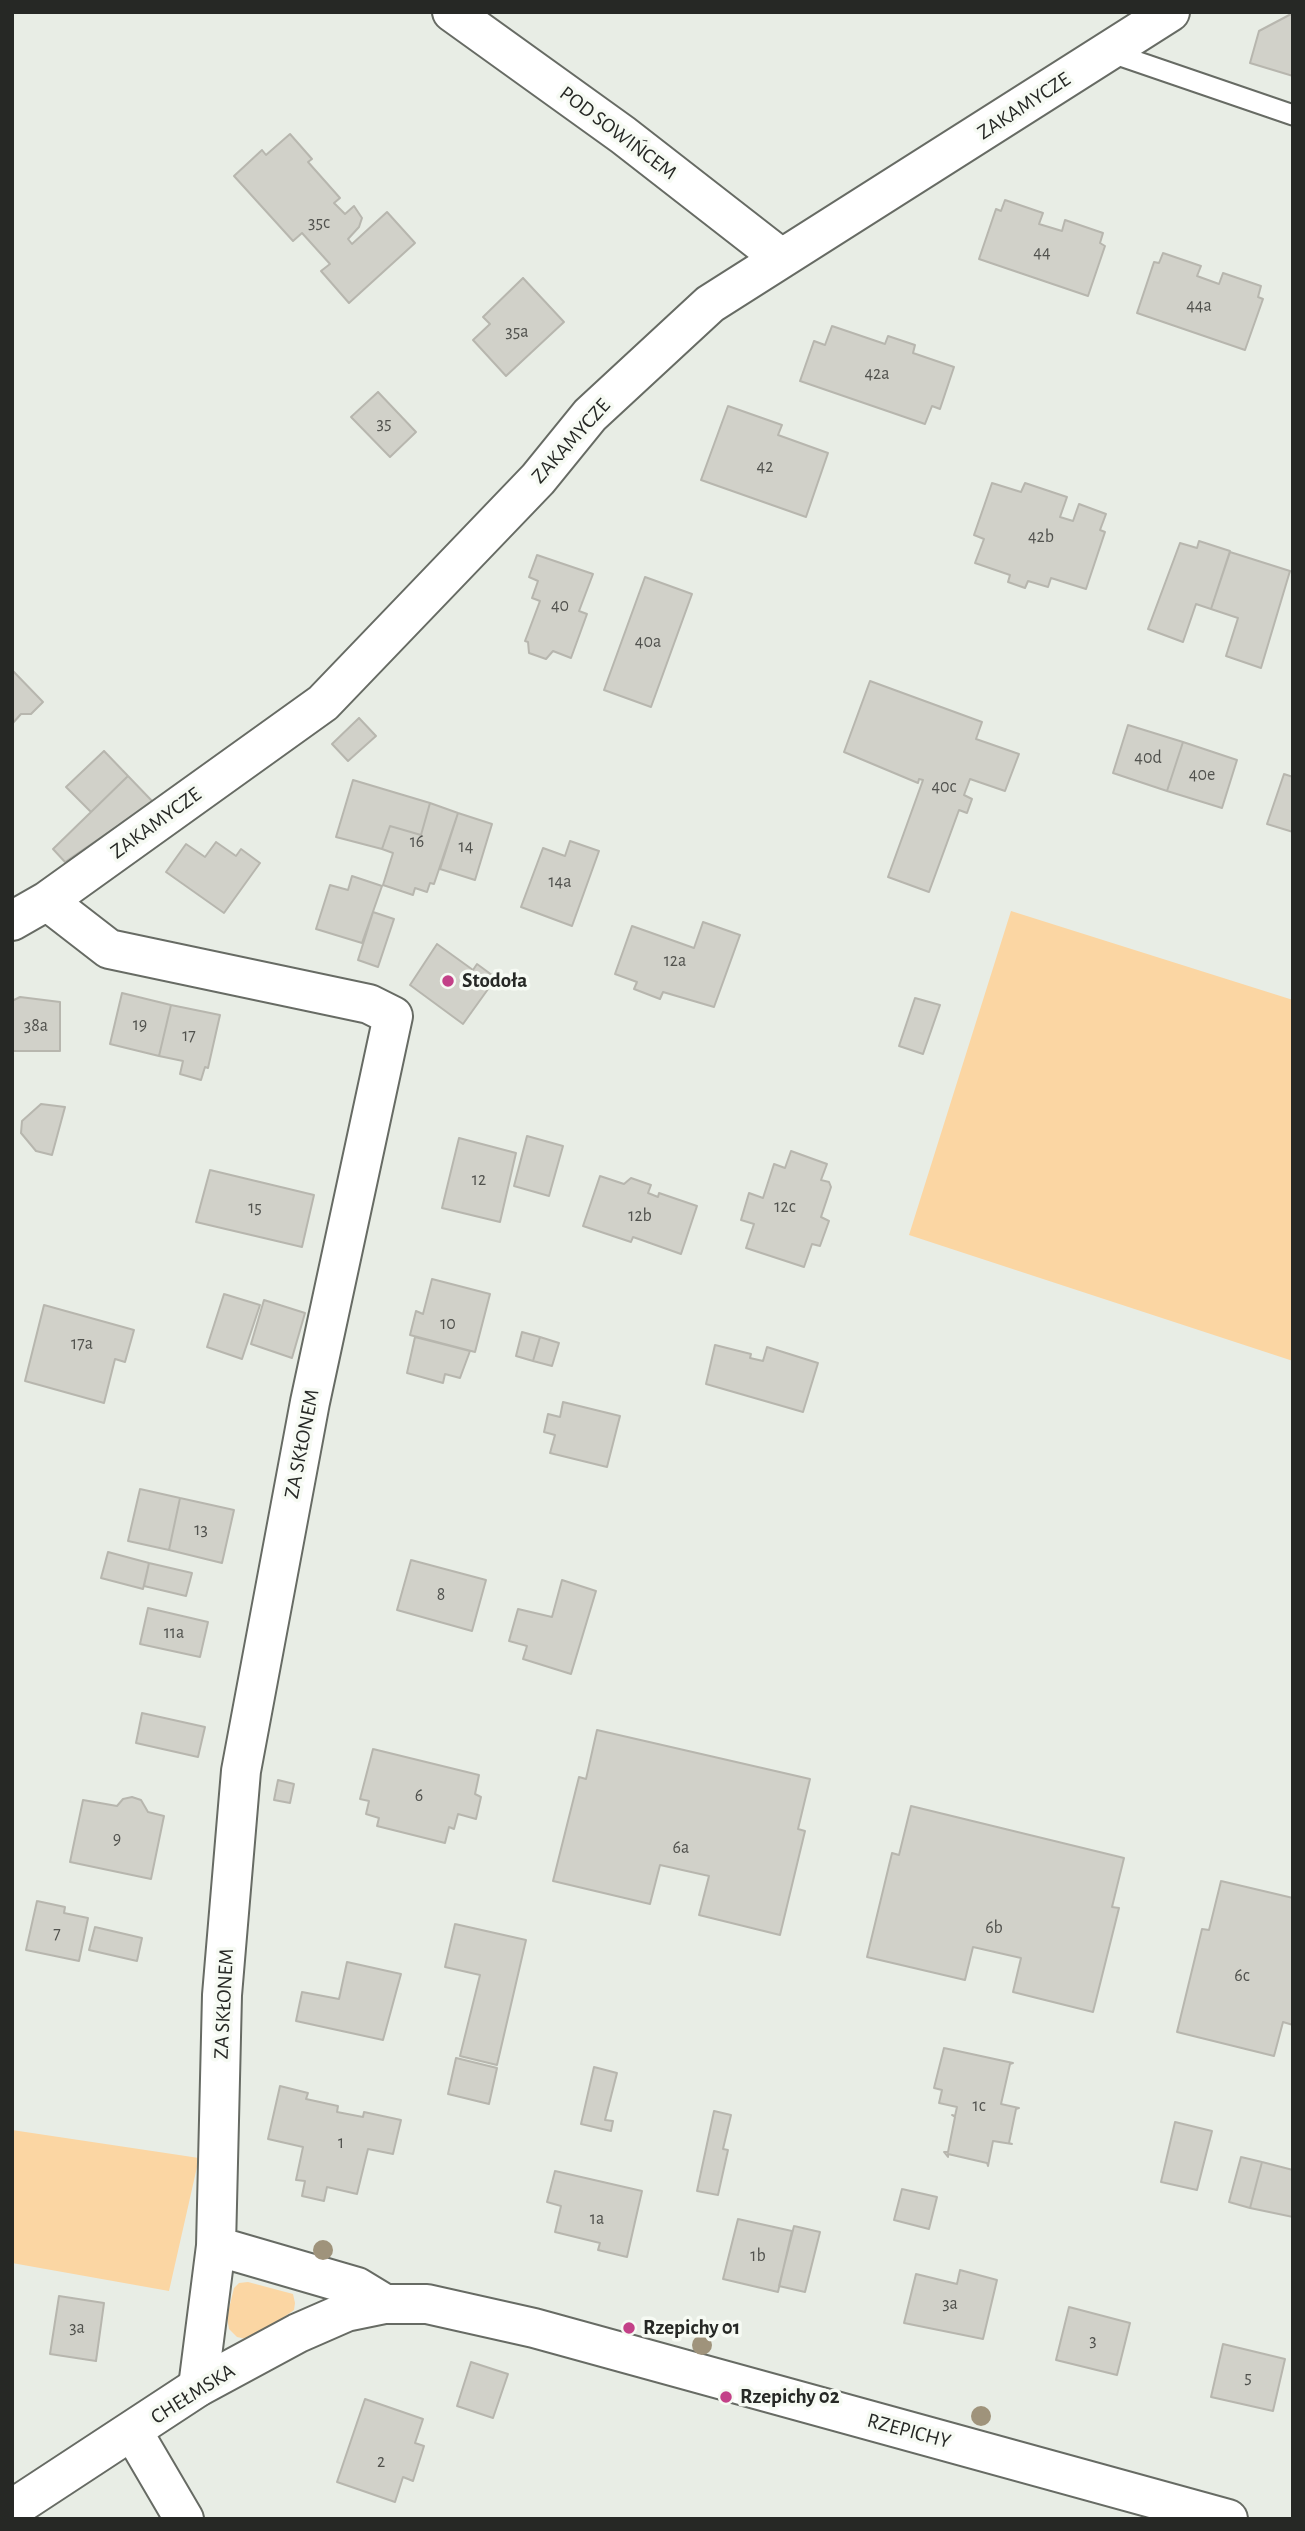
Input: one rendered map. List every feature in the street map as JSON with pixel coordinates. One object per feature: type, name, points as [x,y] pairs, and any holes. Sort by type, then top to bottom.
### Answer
[{"type":"street","name":"POD SOWIŃCEM","points":[[452,12],[623,135],[782,258]]},
{"type":"street","name":"ZAKAMYCZE","points":[[12,921],[47,901],[323,703],[538,479],[590,415],[710,304],[782,258],[813,242],[1170,12]]},
{"type":"street","name":"ZA SKŁONEM","points":[[47,901],[109,949],[369,1004],[393,1017],[310,1402],[241,1771],[222,1995],[216,2246],[198,2387]]},
{"type":"street","points":[[216,2246],[357,2287],[385,2304]]},
{"type":"street","name":"CHEŁMSKA","points":[[12,2508],[133,2432],[198,2387],[298,2333],[346,2312],[385,2304]]},
{"type":"street","name":"RZEPICHY","points":[[385,2304],[427,2304],[534,2328],[1228,2519]]},
{"type":"street","points":[[133,2432],[184,2519]]},
{"type":"lane","points":[[1109,52],[1293,115]]},
{"type":"shaded area","points":[[1011,911],[1293,1000],[1293,1361],[909,1235]]},
{"type":"shaded area","points":[[12,2130],[199,2158],[169,2291],[12,2263]]},
{"type":"shaded area","points":[[248,2282],[293,2294],[295,2303],[294,2310],[260,2334],[246,2339],[237,2337],[229,2329],[227,2317],[234,2288],[239,2283]]},
{"type":"building","points":[[1293,13],[1293,76],[1250,63],[1259,31]]},
{"type":"building","points":[[290,134],[312,159],[308,162],[340,198],[334,203],[345,214],[354,206],[362,218],[359,227],[348,239],[352,244],[387,212],[415,243],[349,303],[321,271],[330,264],[302,233],[293,241],[234,176],[262,150],[266,155]]},
{"type":"building","points":[[1005,200],[1043,213],[1039,224],[1062,231],[1065,220],[1103,233],[1100,243],[1105,246],[1088,296],[979,259],[996,209],[1001,211]]},
{"type":"building","points":[[1163,253],[1201,266],[1197,276],[1219,284],[1223,273],[1261,286],[1258,297],[1263,299],[1245,350],[1137,313],[1154,262],[1159,263]]},
{"type":"building","points":[[523,278],[564,322],[506,376],[473,340],[490,324],[483,317]]},
{"type":"building","points":[[832,326],[885,344],[888,336],[915,345],[913,353],[954,367],[940,409],[932,406],[925,424],[800,381],[814,341],[825,345]]},
{"type":"building","points":[[378,392],[416,432],[390,457],[351,417]]},
{"type":"building","points":[[728,406],[782,425],[778,435],[828,453],[806,517],[701,480]]},
{"type":"building","points":[[992,483],[1021,492],[1025,483],[1067,497],[1060,517],[1073,521],[1079,504],[1106,514],[1100,530],[1105,532],[1086,589],[1051,578],[1048,587],[1028,581],[1025,588],[1008,582],[1010,575],[975,563],[984,539],[974,535]]},
{"type":"building","points":[[1199,541],[1230,551],[1211,609],[1196,604],[1183,642],[1148,629],[1180,543],[1197,548]]},
{"type":"building","points":[[1230,552],[1290,571],[1261,668],[1226,656],[1238,618],[1211,609]]},
{"type":"building","points":[[537,555],[593,574],[579,611],[587,614],[571,658],[553,651],[546,659],[529,653],[528,642],[525,641],[540,601],[532,598],[538,581],[529,577]]},
{"type":"building","points":[[645,577],[692,594],[651,707],[604,690]]},
{"type":"building","points":[[12,670],[43,702],[31,714],[21,714],[12,724]]},
{"type":"building","points":[[870,681],[982,722],[976,739],[1019,754],[1005,791],[970,779],[964,795],[972,799],[967,813],[959,810],[929,892],[888,877],[923,780],[919,779],[918,783],[844,752]]},
{"type":"building","points":[[359,718],[376,736],[348,761],[332,744]]},
{"type":"building","points":[[1128,725],[1183,742],[1167,791],[1113,773]]},
{"type":"building","points":[[1183,742],[1237,760],[1222,808],[1167,791]]},
{"type":"building","points":[[104,751],[128,776],[91,812],[66,787]]},
{"type":"building","points":[[1284,774],[1293,777],[1293,832],[1267,824]]},
{"type":"building","points":[[128,776],[153,802],[65,862],[53,849]]},
{"type":"building","points":[[353,780],[430,803],[421,835],[390,826],[382,849],[336,837]]},
{"type":"building","points":[[430,803],[458,813],[434,884],[430,883],[427,892],[415,888],[413,895],[383,885],[393,853],[382,849],[390,826],[421,835]]},
{"type":"building","points":[[458,813],[492,824],[475,880],[440,869]]},
{"type":"building","points":[[570,841],[599,851],[572,926],[521,907],[543,848],[565,856]]},
{"type":"building","points":[[216,842],[236,856],[241,849],[260,863],[224,913],[166,872],[186,844],[205,857]]},
{"type":"building","points":[[352,876],[382,886],[362,943],[316,929],[330,885],[348,890]]},
{"type":"building","points":[[373,912],[394,919],[378,967],[358,960]]},
{"type":"building","points":[[703,922],[740,935],[714,1007],[663,992],[660,999],[634,989],[637,982],[615,974],[632,926],[694,948]]},
{"type":"building","points":[[437,944],[473,970],[477,964],[496,978],[463,1024],[410,985]]},
{"type":"building","points":[[122,993],[171,1005],[159,1056],[110,1044]]},
{"type":"building","points":[[20,997],[60,1002],[60,1051],[12,1051],[12,1001]]},
{"type":"building","points":[[915,998],[940,1005],[923,1054],[899,1046]]},
{"type":"building","points":[[171,1005],[220,1015],[208,1068],[205,1067],[201,1080],[180,1074],[183,1061],[159,1056]]},
{"type":"building","points":[[41,1104],[65,1107],[52,1155],[36,1151],[21,1133],[22,1121]]},
{"type":"building","points":[[527,1136],[563,1146],[549,1196],[514,1186]]},
{"type":"building","points":[[459,1138],[516,1153],[500,1222],[442,1208]]},
{"type":"building","points":[[791,1151],[827,1164],[821,1180],[829,1182],[831,1187],[821,1217],[829,1221],[820,1246],[812,1244],[804,1267],[746,1248],[754,1224],[741,1220],[749,1193],[763,1198],[774,1164],[785,1168]]},
{"type":"building","points":[[210,1170],[314,1195],[302,1247],[196,1222]]},
{"type":"building","points":[[600,1176],[624,1184],[631,1178],[651,1185],[648,1193],[658,1197],[659,1193],[697,1206],[681,1254],[633,1237],[631,1242],[583,1226]]},
{"type":"building","points":[[432,1279],[490,1294],[475,1352],[410,1335],[416,1311],[423,1314]]},
{"type":"building","points":[[224,1294],[260,1305],[242,1359],[207,1347]]},
{"type":"building","points":[[264,1300],[305,1313],[292,1358],[251,1344]]},
{"type":"building","points":[[44,1305],[134,1330],[125,1362],[115,1359],[104,1403],[25,1381]]},
{"type":"building","points":[[522,1332],[540,1337],[533,1361],[516,1356]]},
{"type":"building","points":[[415,1337],[470,1351],[460,1378],[445,1374],[443,1383],[407,1373]]},
{"type":"building","points":[[540,1337],[559,1343],[552,1366],[533,1361]]},
{"type":"building","points":[[715,1345],[751,1354],[750,1358],[763,1361],[767,1347],[818,1363],[803,1412],[706,1384]]},
{"type":"building","points":[[563,1402],[620,1416],[607,1467],[550,1453],[555,1435],[544,1432],[548,1414],[560,1417]]},
{"type":"building","points":[[140,1489],[180,1498],[169,1550],[128,1541]]},
{"type":"building","points":[[180,1498],[234,1510],[222,1563],[169,1550]]},
{"type":"building","points":[[108,1552],[149,1563],[143,1589],[101,1578]]},
{"type":"building","points":[[411,1560],[486,1580],[472,1631],[397,1610]]},
{"type":"building","points":[[149,1563],[192,1573],[186,1596],[144,1586]]},
{"type":"building","points":[[562,1580],[596,1591],[571,1674],[523,1659],[527,1646],[509,1641],[518,1609],[552,1617]]},
{"type":"building","points":[[148,1608],[208,1622],[200,1657],[140,1644]]},
{"type":"building","points":[[142,1713],[205,1727],[198,1757],[136,1743]]},
{"type":"building","points":[[597,1730],[810,1779],[798,1829],[805,1831],[780,1935],[699,1915],[709,1876],[660,1865],[650,1904],[553,1881],[579,1777],[586,1779]]},
{"type":"building","points":[[373,1749],[479,1775],[475,1794],[481,1797],[476,1819],[458,1814],[454,1829],[449,1827],[445,1843],[377,1826],[379,1818],[366,1814],[369,1801],[360,1799]]},
{"type":"building","points":[[278,1780],[294,1784],[290,1803],[274,1800]]},
{"type":"building","points":[[132,1797],[141,1800],[148,1812],[164,1816],[151,1879],[70,1862],[83,1800],[117,1806],[123,1799]]},
{"type":"building","points":[[911,1806],[1124,1858],[1112,1907],[1119,1908],[1093,2012],[1013,1992],[1021,1958],[973,1947],[965,1980],[867,1957],[892,1853],[899,1855]]},
{"type":"building","points":[[1221,1881],[1293,1898],[1293,2025],[1283,2022],[1274,2056],[1177,2032],[1202,1929],[1209,1930]]},
{"type":"building","points":[[37,1901],[65,1907],[64,1913],[88,1918],[79,1961],[26,1950]]},
{"type":"building","points":[[455,1924],[526,1940],[497,2065],[460,2056],[480,1975],[445,1967]]},
{"type":"building","points":[[95,1927],[142,1938],[137,1961],[89,1950]]},
{"type":"building","points":[[347,1962],[401,1974],[383,2040],[296,2021],[302,1992],[339,1999]]},
{"type":"building","points":[[944,2048],[1013,2063],[1010,2064],[1001,2104],[1019,2108],[1016,2109],[1009,2143],[1012,2144],[993,2141],[988,2166],[987,2163],[948,2154],[948,2157],[944,2152],[948,2152],[955,2117],[952,2115],[955,2116],[957,2107],[939,2103],[942,2090],[934,2088]]},
{"type":"building","points":[[456,2058],[497,2068],[489,2104],[448,2094]]},
{"type":"building","points":[[594,2067],[617,2073],[605,2120],[613,2121],[611,2131],[581,2124]]},
{"type":"building","points":[[280,2086],[308,2093],[306,2099],[338,2106],[337,2112],[363,2117],[364,2112],[401,2120],[393,2154],[368,2149],[357,2194],[327,2187],[324,2201],[302,2196],[305,2181],[296,2180],[303,2147],[268,2139]]},
{"type":"building","points":[[714,2111],[731,2115],[723,2149],[728,2150],[718,2195],[697,2191]]},
{"type":"building","points":[[1175,2122],[1212,2131],[1197,2190],[1161,2182]]},
{"type":"building","points":[[1241,2157],[1262,2162],[1250,2208],[1229,2202]]},
{"type":"building","points":[[1262,2162],[1293,2170],[1293,2217],[1250,2208]]},
{"type":"building","points":[[555,2171],[642,2191],[627,2257],[598,2250],[600,2243],[555,2232],[561,2206],[547,2202]]},
{"type":"building","points":[[902,2189],[937,2197],[929,2229],[894,2220]]},
{"type":"building","points":[[738,2219],[792,2231],[778,2292],[723,2279]]},
{"type":"building","points":[[794,2226],[820,2232],[805,2292],[779,2286]]},
{"type":"building","points":[[960,2270],[997,2280],[983,2339],[904,2323],[916,2274],[957,2284]]},
{"type":"building","points":[[59,2296],[104,2303],[96,2361],[50,2354]]},
{"type":"building","points":[[1069,2307],[1130,2323],[1117,2375],[1056,2360]]},
{"type":"building","points":[[1223,2344],[1285,2359],[1273,2411],[1211,2397]]},
{"type":"building","points":[[471,2362],[508,2374],[493,2418],[457,2406]]},
{"type":"building","points":[[365,2399],[423,2419],[415,2443],[424,2446],[413,2481],[403,2477],[395,2502],[337,2482]]},
{"type":"place","name":"Stodoła","points":[[448,981]]},
{"type":"place","name":"Rzepichy 01","points":[[629,2328]]},
{"type":"place","name":"Rzepichy 02","points":[[726,2397]]}]
